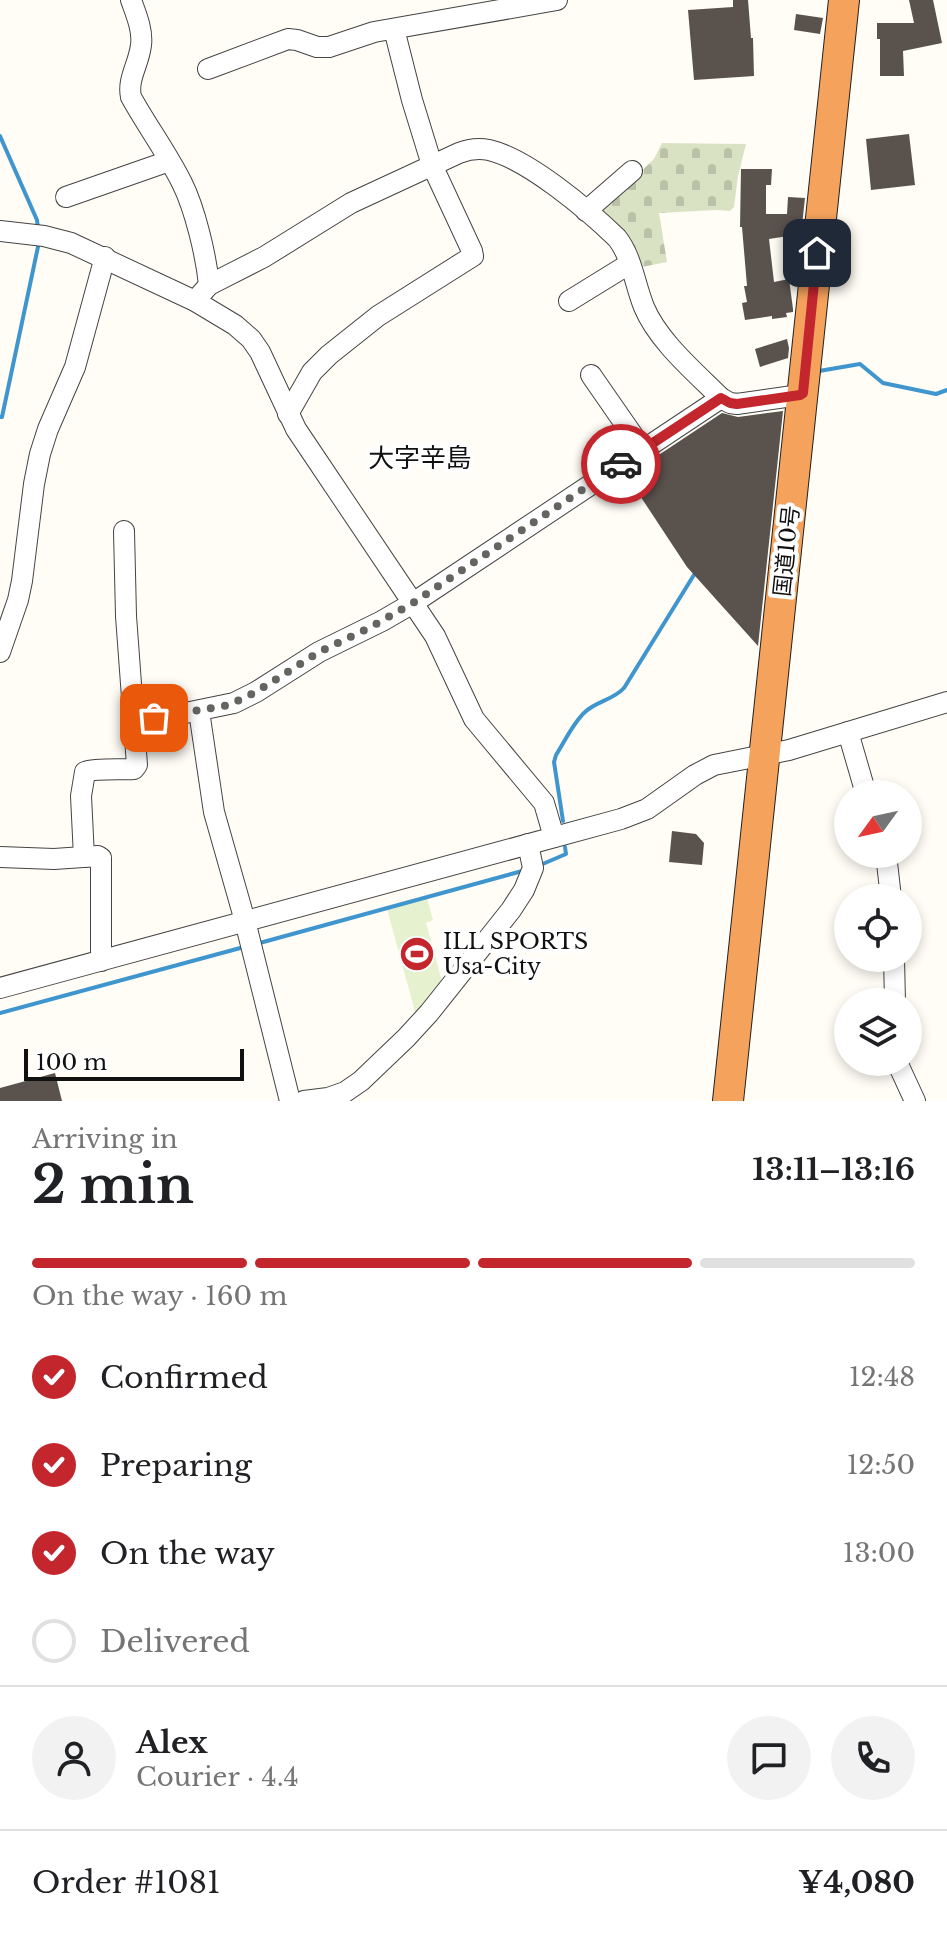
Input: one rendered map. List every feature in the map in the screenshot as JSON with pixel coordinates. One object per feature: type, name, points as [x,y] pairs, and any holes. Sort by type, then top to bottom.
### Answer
[{"type":"highway","name":"国道10号","points":[[728,1101],[844,0]]},
{"type":"street","points":[[131,0],[142,37],[130,92],[183,184],[209,285]]},
{"type":"street","points":[[208,69],[288,39],[322,47],[374,32],[557,0]]},
{"type":"street","points":[[288,414],[312,372],[329,355],[378,316],[473,256],[432,165],[394,29]]},
{"type":"street","points":[[195,301],[209,285],[264,257],[351,203],[468,150],[491,151],[545,179],[620,241],[654,325],[721,398],[737,404],[803,394]]},
{"type":"street","points":[[66,197],[169,161]]},
{"type":"street","points":[[586,211],[632,171]]},
{"type":"street","points":[[0,231],[55,238],[105,257],[195,301],[235,325],[251,339],[306,444],[441,648],[474,719],[544,803],[554,837]]},
{"type":"street","points":[[0,652],[22,581],[40,454],[75,367],[105,257]]},
{"type":"street","points":[[569,301],[629,264]]},
{"type":"street","points":[[591,375],[643,450]]},
{"type":"street","points":[[133,718],[161,718],[199,711],[229,705],[249,696],[319,652],[413,603],[721,398]]},
{"type":"street","points":[[84,857],[80,811],[85,772],[135,768],[137,765],[124,588],[124,531]]},
{"type":"street","points":[[0,988],[621,819],[647,809],[714,765],[765,755],[947,702]]},
{"type":"street","points":[[199,711],[214,812],[290,1101]]},
{"type":"street","points":[[848,732],[862,780]]},
{"type":"street","points":[[304,1101],[328,1098],[345,1092],[361,1081],[429,1013],[524,890],[533,868],[528,844]]},
{"type":"street","points":[[0,857],[101,858],[101,961]]},
{"type":"street","points":[[903,1076],[915,1101]]},
{"type":"green space","points":[[662,143],[746,144],[734,207],[730,211],[659,213],[667,262],[637,268],[598,212],[654,159]]},
{"type":"green space","name":"ILL SPORTS Usa-City","points":[[427,898],[433,920],[426,923],[443,985],[417,1019],[387,909]]},
{"type":"building","points":[[733,0],[748,0],[754,76],[694,80],[688,10],[733,7]]},
{"type":"building","points":[[909,0],[933,0],[942,43],[903,51],[904,76],[880,76],[877,23],[914,23]]},
{"type":"building","points":[[796,14],[823,18],[820,34],[794,30]]},
{"type":"building","points":[[909,134],[915,185],[871,190],[866,139]]},
{"type":"building","points":[[741,169],[772,169],[771,185],[766,185],[766,214],[787,214],[788,197],[805,198],[801,234],[769,239],[774,282],[789,279],[793,312],[786,313],[787,317],[745,320],[742,303],[747,302],[744,286],[747,286],[740,227]]},
{"type":"building","points":[[787,339],[788,358],[760,367],[755,349]]},
{"type":"building","points":[[783,411],[758,646],[687,567],[627,476],[722,413],[738,417]]},
{"type":"building","points":[[672,831],[696,834],[704,843],[702,865],[669,862]]},
{"type":"building","points":[[55,1073],[62,1101],[0,1101],[0,1088]]},
{"type":"waterway","points":[[0,136],[37,220],[38,229]]},
{"type":"waterway","points":[[0,417],[39,242]]},
{"type":"waterway","points":[[818,375],[819,371],[860,364],[883,383],[936,394],[947,390]]},
{"type":"waterway","points":[[563,821],[554,762],[556,755],[585,712],[624,688],[697,570]]},
{"type":"waterway","points":[[538,866],[566,854],[565,847]]},
{"type":"waterway","points":[[256,944],[526,870]]},
{"type":"waterway","points":[[0,1013],[244,947]]},
{"type":"way so far","points":[[154,718],[229,705],[256,692],[319,652],[413,603],[621,464]]},
{"type":"place","name":"ILL SPORTS Usa-City","points":[[417,954]]},
{"type":"district","name":"大字辛島","points":[[420,458]]},
{"type":"route","points":[[621,464],[721,398],[737,404],[803,393],[817,253]]}]
